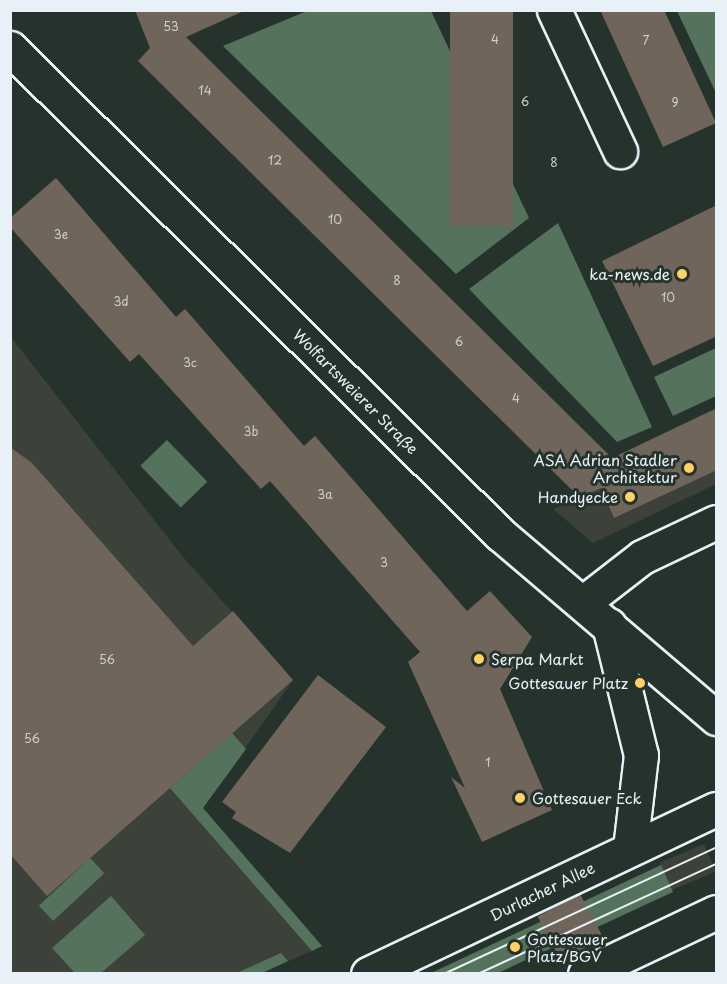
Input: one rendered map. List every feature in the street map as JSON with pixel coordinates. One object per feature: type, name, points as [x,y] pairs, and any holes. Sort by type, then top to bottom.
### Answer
[{"type":"street","points":[[554,10],[620,151]]},
{"type":"street","name":"Wolfartsweierer Straße","points":[[10,48],[500,534],[584,602],[717,718]]},
{"type":"street","points":[[584,602],[642,557],[717,522]]},
{"type":"street","points":[[609,625],[641,755],[630,849]]},
{"type":"street","name":"Durlacher Allee","points":[[368,974],[717,809]]},
{"type":"street","points":[[585,974],[717,912]]},
{"type":"shaded area","points":[[10,336],[183,557],[293,680],[203,808],[322,946],[262,973],[11,973]]},
{"type":"shaded area","points":[[716,433],[716,484],[593,543],[553,509]]},
{"type":"shaded area","points":[[704,844],[716,872],[672,890],[660,863]]},
{"type":"green space","points":[[307,11],[431,11],[529,218],[456,274],[223,46]]},
{"type":"green space","points":[[677,11],[716,11],[716,93]]},
{"type":"green space","points":[[558,223],[652,427],[617,442],[469,289]]},
{"type":"green space","points":[[716,348],[716,396],[673,416],[654,377]]},
{"type":"green space","points":[[167,440],[207,482],[181,507],[140,466]]},
{"type":"green space","points":[[232,733],[246,749],[203,808],[322,946],[312,951],[170,788]]},
{"type":"green space","points":[[90,858],[104,873],[53,921],[39,906]]},
{"type":"green space","points":[[661,865],[673,892],[498,973],[429,974]]},
{"type":"green space","points":[[111,896],[145,935],[101,973],[75,973],[52,948]]},
{"type":"green space","points":[[281,953],[288,961],[262,973],[237,973]]},
{"type":"building","points":[[135,10],[246,10],[186,37],[612,458],[717,408],[717,470],[614,518],[601,488],[580,498],[138,61],[150,48]]},
{"type":"building","points":[[450,10],[513,10],[513,226],[450,226]]},
{"type":"building","points":[[600,10],[664,10],[716,123],[663,147]]},
{"type":"building","points":[[56,178],[176,317],[185,309],[304,446],[315,436],[467,611],[490,591],[532,637],[500,689],[552,810],[482,842],[451,777],[465,788],[408,662],[420,652],[270,481],[261,489],[139,354],[130,362],[10,227],[10,218]]},
{"type":"building","points":[[717,205],[717,336],[653,366],[602,261]]},
{"type":"building","points":[[10,447],[32,463],[193,646],[233,611],[293,680],[47,896],[10,854]]},
{"type":"building","points":[[318,675],[386,727],[290,853],[232,818],[236,812],[222,802]]},
{"type":"building","points":[[580,894],[604,939],[562,962],[538,917]]},
{"type":"tram line","points":[[444,974],[716,848]]},
{"type":"tram line","points":[[478,974],[716,864]]},
{"type":"place","name":"ka-news.de","points":[[682,274]]},
{"type":"place","name":"ASA Adrian Stadler Architektur","points":[[689,468]]},
{"type":"place","name":"Handyecke","points":[[630,497]]},
{"type":"place","name":"Serpa Markt","points":[[479,659]]},
{"type":"place","name":"Gottesauer Platz","points":[[640,683]]},
{"type":"place","name":"Gottesauer Eck","points":[[520,798]]},
{"type":"place","name":"Gottesauer Platz/BGV","points":[[515,947]]}]
